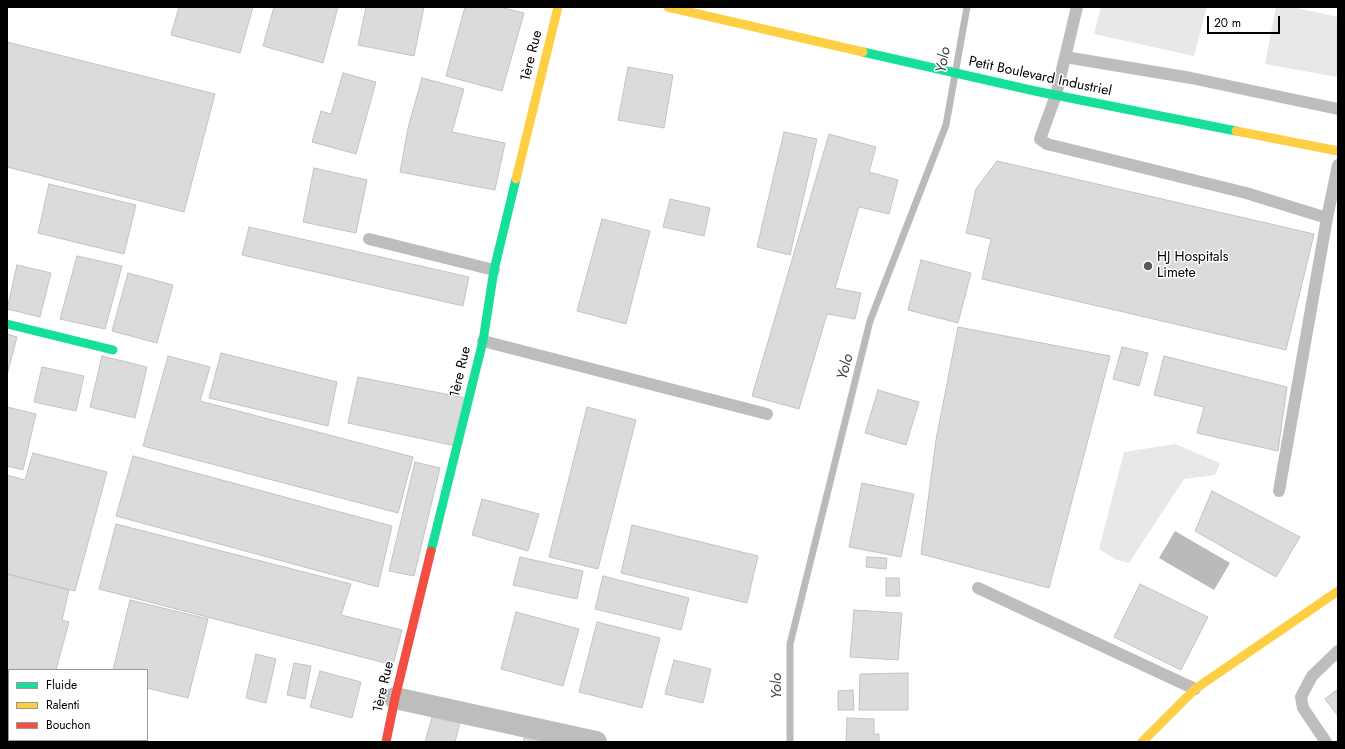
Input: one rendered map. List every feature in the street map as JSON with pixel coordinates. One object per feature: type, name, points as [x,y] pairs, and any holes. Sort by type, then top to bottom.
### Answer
[{"type":"street","name":"1ère Rue","points":[[386,742],[395,698],[483,341],[494,270],[558,7]]},
{"type":"street","name":"Petit Boulevard Industriel","points":[[668,7],[1036,91],[1338,151]]},
{"type":"street","points":[[7,324],[113,350]]},
{"type":"street","points":[[1142,742],[1195,689],[1338,591]]},
{"type":"street","points":[[395,698],[596,742]]},
{"type":"lane","points":[[1077,7],[1056,95],[1040,139],[1047,144],[1246,193],[1327,218]]},
{"type":"lane","points":[[1065,57],[1191,78],[1338,109]]},
{"type":"lane","points":[[1279,491],[1327,218],[1338,165]]},
{"type":"lane","points":[[368,239],[494,270]]},
{"type":"lane","points":[[483,341],[767,414]]},
{"type":"lane","points":[[978,588],[1195,689]]},
{"type":"lane","points":[[1326,742],[1303,708],[1301,697],[1312,676],[1338,651]]},
{"type":"shaded area","points":[[1101,7],[1207,7],[1194,56],[1094,34]]},
{"type":"shaded area","points":[[1276,7],[1292,7],[1338,17],[1338,77],[1265,64]]},
{"type":"shaded area","points":[[1175,444],[1220,463],[1215,475],[1184,479],[1129,563],[1117,560],[1099,549],[1124,452]]},
{"type":"shaded area","points":[[1175,531],[1230,563],[1214,590],[1159,558]]},
{"type":"building","points":[[179,7],[253,7],[240,53],[171,35]]},
{"type":"building","points":[[274,7],[338,7],[323,63],[263,46]]},
{"type":"building","points":[[366,7],[424,7],[414,56],[358,45]]},
{"type":"building","points":[[465,7],[500,7],[524,13],[502,91],[446,76]]},
{"type":"building","points":[[7,42],[215,94],[184,212],[7,167]]},
{"type":"building","points":[[628,67],[673,75],[664,128],[618,120]]},
{"type":"building","points":[[343,73],[376,82],[356,154],[312,142],[321,111],[331,114]]},
{"type":"building","points":[[422,78],[464,89],[452,132],[505,143],[495,190],[400,172],[408,128]]},
{"type":"building","points":[[784,132],[817,139],[790,255],[757,247]]},
{"type":"building","points":[[829,134],[876,147],[869,172],[898,180],[889,214],[859,207],[835,288],[861,293],[855,319],[827,314],[799,409],[752,396]]},
{"type":"building","name":"HJ Hospitals Limete","points":[[997,161],[1314,234],[1286,350],[982,279],[991,239],[966,233],[976,189]]},
{"type":"building","points":[[314,168],[367,180],[356,233],[303,222]]},
{"type":"building","points":[[49,184],[136,205],[124,254],[38,233]]},
{"type":"building","points":[[670,199],[710,208],[704,236],[663,227]]},
{"type":"building","points":[[602,219],[650,231],[626,324],[577,311]]},
{"type":"building","points":[[249,227],[469,277],[463,306],[242,255]]},
{"type":"building","points":[[77,256],[122,266],[105,329],[60,319]]},
{"type":"building","points":[[921,260],[971,273],[958,323],[908,310]]},
{"type":"building","points":[[17,265],[51,273],[40,317],[7,309]]},
{"type":"building","points":[[128,273],[173,285],[157,343],[112,331]]},
{"type":"building","points":[[958,327],[1110,356],[1049,588],[921,554],[936,440]]},
{"type":"building","points":[[7,334],[17,337],[7,375]]},
{"type":"building","points":[[1122,347],[1148,353],[1139,386],[1113,379]]},
{"type":"building","points":[[221,353],[337,382],[328,426],[209,398]]},
{"type":"building","points":[[102,356],[147,367],[135,418],[90,407]]},
{"type":"building","points":[[168,356],[210,367],[200,401],[413,457],[398,513],[143,446]]},
{"type":"building","points":[[1164,356],[1287,387],[1278,451],[1197,433],[1204,407],[1154,395]]},
{"type":"building","points":[[42,367],[84,376],[76,411],[34,402]]},
{"type":"building","points":[[358,377],[466,398],[456,446],[348,423]]},
{"type":"building","points":[[878,390],[919,402],[906,445],[865,433]]},
{"type":"building","points":[[7,407],[36,414],[23,470],[7,466]]},
{"type":"building","points":[[587,407],[636,420],[598,569],[549,557]]},
{"type":"building","points":[[33,453],[107,472],[75,591],[7,574],[7,475],[25,480]]},
{"type":"building","points":[[133,456],[392,526],[378,587],[116,516]]},
{"type":"building","points":[[415,462],[440,468],[414,576],[389,571]]},
{"type":"building","points":[[862,483],[914,494],[901,557],[849,547]]},
{"type":"building","points":[[1212,491],[1300,537],[1276,577],[1195,531]]},
{"type":"building","points":[[482,499],[539,514],[528,551],[472,535]]},
{"type":"building","points":[[116,524],[351,584],[341,615],[402,630],[393,665],[99,589]]},
{"type":"building","points":[[632,525],[758,556],[747,603],[621,573]]},
{"type":"building","points":[[520,557],[583,571],[577,599],[513,585]]},
{"type":"building","points":[[867,557],[887,558],[886,569],[866,567]]},
{"type":"building","points":[[7,574],[69,590],[62,620],[69,622],[56,669],[8,669],[8,741],[38,742],[7,742]]},
{"type":"building","points":[[603,576],[689,598],[681,630],[595,609]]},
{"type":"building","points":[[886,578],[899,578],[900,596],[886,596]]},
{"type":"building","points":[[1140,584],[1208,617],[1181,670],[1114,637]]},
{"type":"building","points":[[130,600],[208,619],[188,698],[148,688],[148,669],[113,669]]},
{"type":"building","points":[[854,610],[902,613],[898,660],[850,657]]},
{"type":"building","points":[[516,612],[579,629],[563,686],[501,669]]},
{"type":"building","points":[[597,622],[660,638],[642,708],[579,692]]},
{"type":"building","points":[[256,654],[276,659],[266,703],[246,698]]},
{"type":"building","points":[[674,660],[711,669],[703,703],[665,694]]},
{"type":"building","points":[[294,663],[311,666],[305,699],[287,695]]},
{"type":"building","points":[[320,671],[361,682],[352,718],[310,707]]},
{"type":"building","points":[[908,673],[908,710],[859,710],[860,674]]},
{"type":"building","points":[[1338,689],[1338,716],[1325,699]]},
{"type":"building","points":[[853,690],[854,710],[838,710],[838,691]]},
{"type":"building","points":[[433,714],[460,722],[455,742],[425,742]]},
{"type":"building","points":[[847,718],[874,719],[874,734],[879,734],[879,742],[846,742]]},
{"type":"building","points":[[525,736],[548,742],[523,742]]},
{"type":"building","points":[[127,741],[131,742],[63,742]]},
{"type":"waterway","name":"Yolo","points":[[790,742],[790,644],[870,321],[946,125],[967,7]]},
{"type":"traffic: fast","points":[[863,52],[1035,91],[1236,131]]},
{"type":"traffic: fast","points":[[431,551],[483,341],[494,270],[516,179]]},
{"type":"traffic: fast","points":[[7,324],[113,350]]},
{"type":"traffic: slow","points":[[516,179],[558,7]]},
{"type":"traffic: slow","points":[[668,7],[863,52]]},
{"type":"traffic: slow","points":[[1236,131],[1338,151]]},
{"type":"traffic: slow","points":[[1142,742],[1195,689],[1338,591]]},
{"type":"traffic: jam","points":[[386,742],[395,698],[431,551]]},
{"type":"place","name":"HJ Hospitals Limete","points":[[1148,266]]}]
